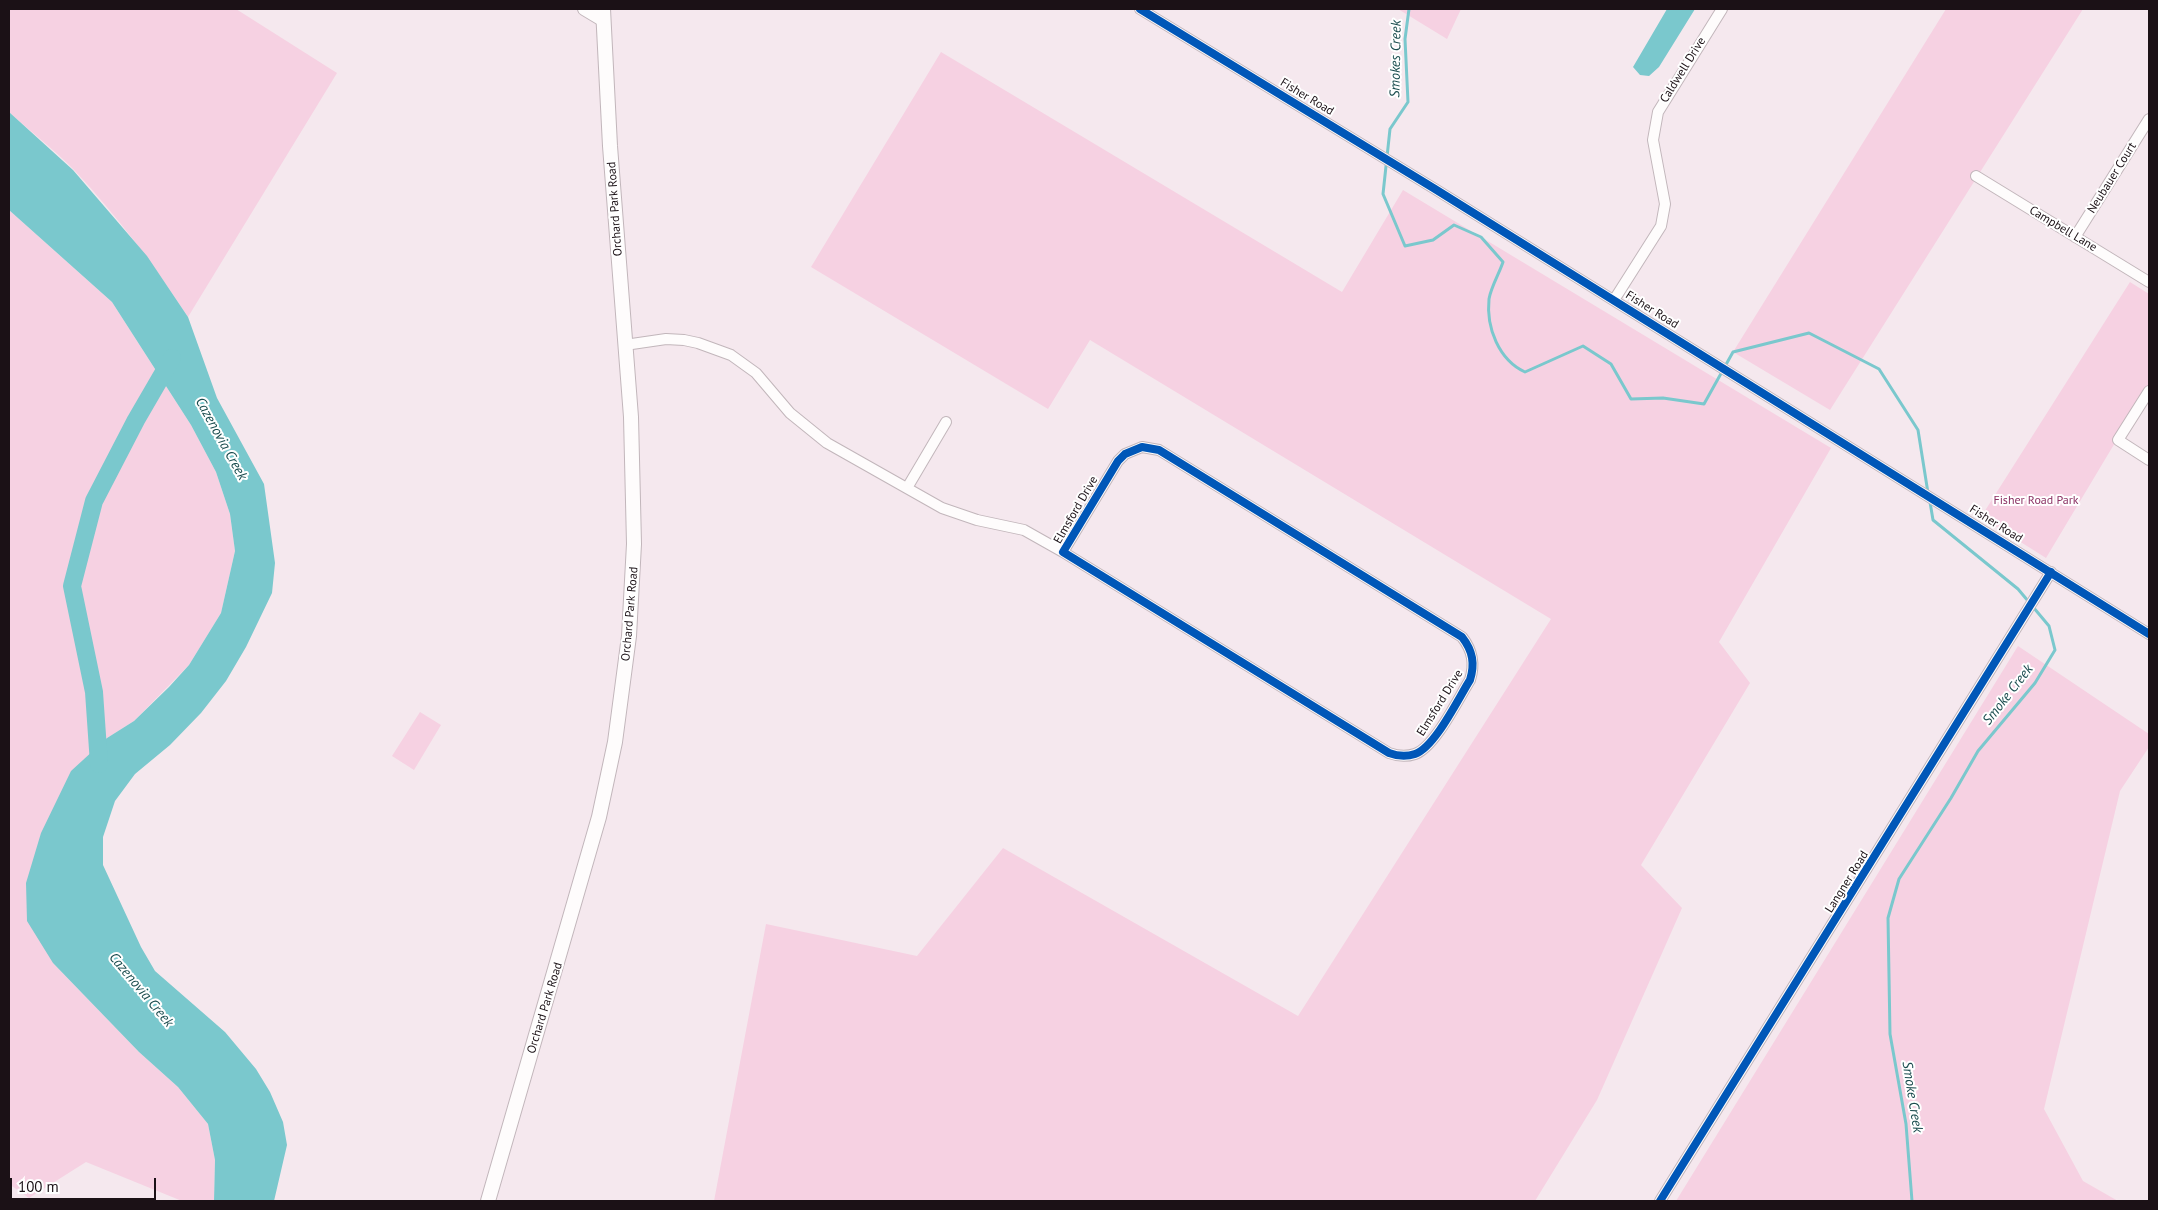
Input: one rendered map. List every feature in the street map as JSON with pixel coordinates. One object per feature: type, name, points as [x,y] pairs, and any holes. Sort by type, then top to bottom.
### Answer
[{"type":"main road","name":"Orchard Park Road","points":[[488,1201],[590,854],[616,733],[629,636],[634,551],[631,417],[610,146],[603,15]]},
{"type":"street","points":[[584,9],[603,15]]},
{"type":"street","name":"Fisher Road","points":[[1140,9],[1392,162],[1946,505],[2149,634]]},
{"type":"street","name":"Caldwell Drive","points":[[1614,300],[1661,226],[1665,204],[1653,140],[1658,112],[1722,9]]},
{"type":"street","name":"Neubauer Court","points":[[2075,236],[2149,119]]},
{"type":"street","name":"Campbell Lane","points":[[1976,176],[2149,282]]},
{"type":"street","name":"Elmsford Drive","points":[[625,345],[666,339],[684,340],[698,342],[731,355],[756,373],[790,413],[827,443],[957,514],[1024,530],[1063,552],[1389,753],[1397,755],[1415,754],[1430,744],[1470,680],[1473,671],[1474,662],[1468,644],[1454,630],[1159,450],[1150,447],[1134,449],[1118,461],[1063,552]]},
{"type":"street","points":[[2147,459],[2118,440],[2149,391]]},
{"type":"street","points":[[907,488],[946,422]]},
{"type":"street","name":"Langner Road","points":[[1660,1201],[2052,572]]},
{"type":"green space","points":[[9,9],[236,9],[337,73],[188,317],[135,242],[91,188],[59,156],[9,112]]},
{"type":"green space","points":[[1398,9],[1461,9],[1447,39]]},
{"type":"green space","points":[[1946,9],[2083,9],[1830,410],[1733,352]]},
{"type":"green space","points":[[941,52],[1342,292],[1403,190],[1831,448],[1719,642],[1750,683],[1641,865],[1682,908],[1597,1100],[1535,1201],[714,1201],[766,924],[917,956],[1003,848],[1298,1016],[1551,619],[1090,340],[1048,409],[811,267]]},
{"type":"green space","points":[[9,210],[112,302],[191,425],[216,472],[230,514],[235,551],[221,613],[189,665],[134,721],[107,738],[53,963],[139,1052],[178,1087],[208,1124],[215,1160],[214,1201],[182,1201],[86,1162],[29,1198],[9,1184]]},
{"type":"green space","name":"Fisher Road Park","points":[[2130,282],[2149,294],[2149,386],[2046,558],[1981,517]]},
{"type":"green space","points":[[2018,646],[2149,734],[2149,747],[2120,791],[2044,1109],[2083,1181],[2118,1201],[1676,1201]]},
{"type":"green space","points":[[420,712],[441,725],[414,770],[392,756]]},
{"type":"water","points":[[1667,9],[1695,9],[1659,67],[1649,76],[1640,75],[1633,67]]},
{"type":"water","points":[[9,112],[73,170],[147,256],[188,317],[217,398],[264,484],[275,563],[272,593],[246,647],[226,681],[201,713],[170,745],[135,774],[115,801],[103,837],[103,865],[141,947],[155,971],[225,1032],[256,1069],[270,1092],[283,1122],[287,1145],[274,1201],[214,1201],[215,1160],[208,1124],[178,1087],[139,1052],[53,963],[27,921],[26,883],[41,833],[71,771],[107,738],[134,721],[189,665],[221,613],[235,551],[230,514],[216,472],[191,425],[112,302],[9,210]]},
{"type":"waterway","name":"Smoke Creek","points":[[1409,9],[1405,39],[1408,102],[1390,129],[1383,194],[1405,246],[1433,240],[1454,225],[1481,237],[1503,262],[1490,294],[1489,310],[1492,332],[1501,351],[1508,360],[1525,372],[1583,346],[1611,364],[1631,399],[1663,398],[1704,404],[1733,352],[1809,333],[1879,369],[1918,430],[1928,493]]},
{"type":"waterway","name":"Cazenovia Creek","points":[[99,764],[94,692],[72,586],[94,501],[136,420],[172,358]]},
{"type":"waterway","name":"Smoke Creek","points":[[1912,1201],[1906,1124],[1890,1034],[1888,918],[1899,879],[1951,798],[1978,751],[2035,683],[2055,650],[2049,626],[2018,589],[1933,520],[1930,502]]},
{"type":"cycle path","points":[[1140,9],[1435,189],[2149,634]]},
{"type":"cycle path","points":[[1142,447],[1159,450],[1462,637],[1469,647],[1472,658],[1470,680],[1438,733],[1423,750],[1408,756],[1389,753],[1063,552],[1118,461],[1125,454],[1142,447]]},
{"type":"cycle path","points":[[1660,1201],[2051,572]]},
{"type":"water label","name":"Smokes Creek","points":[[1396,59]]}]
